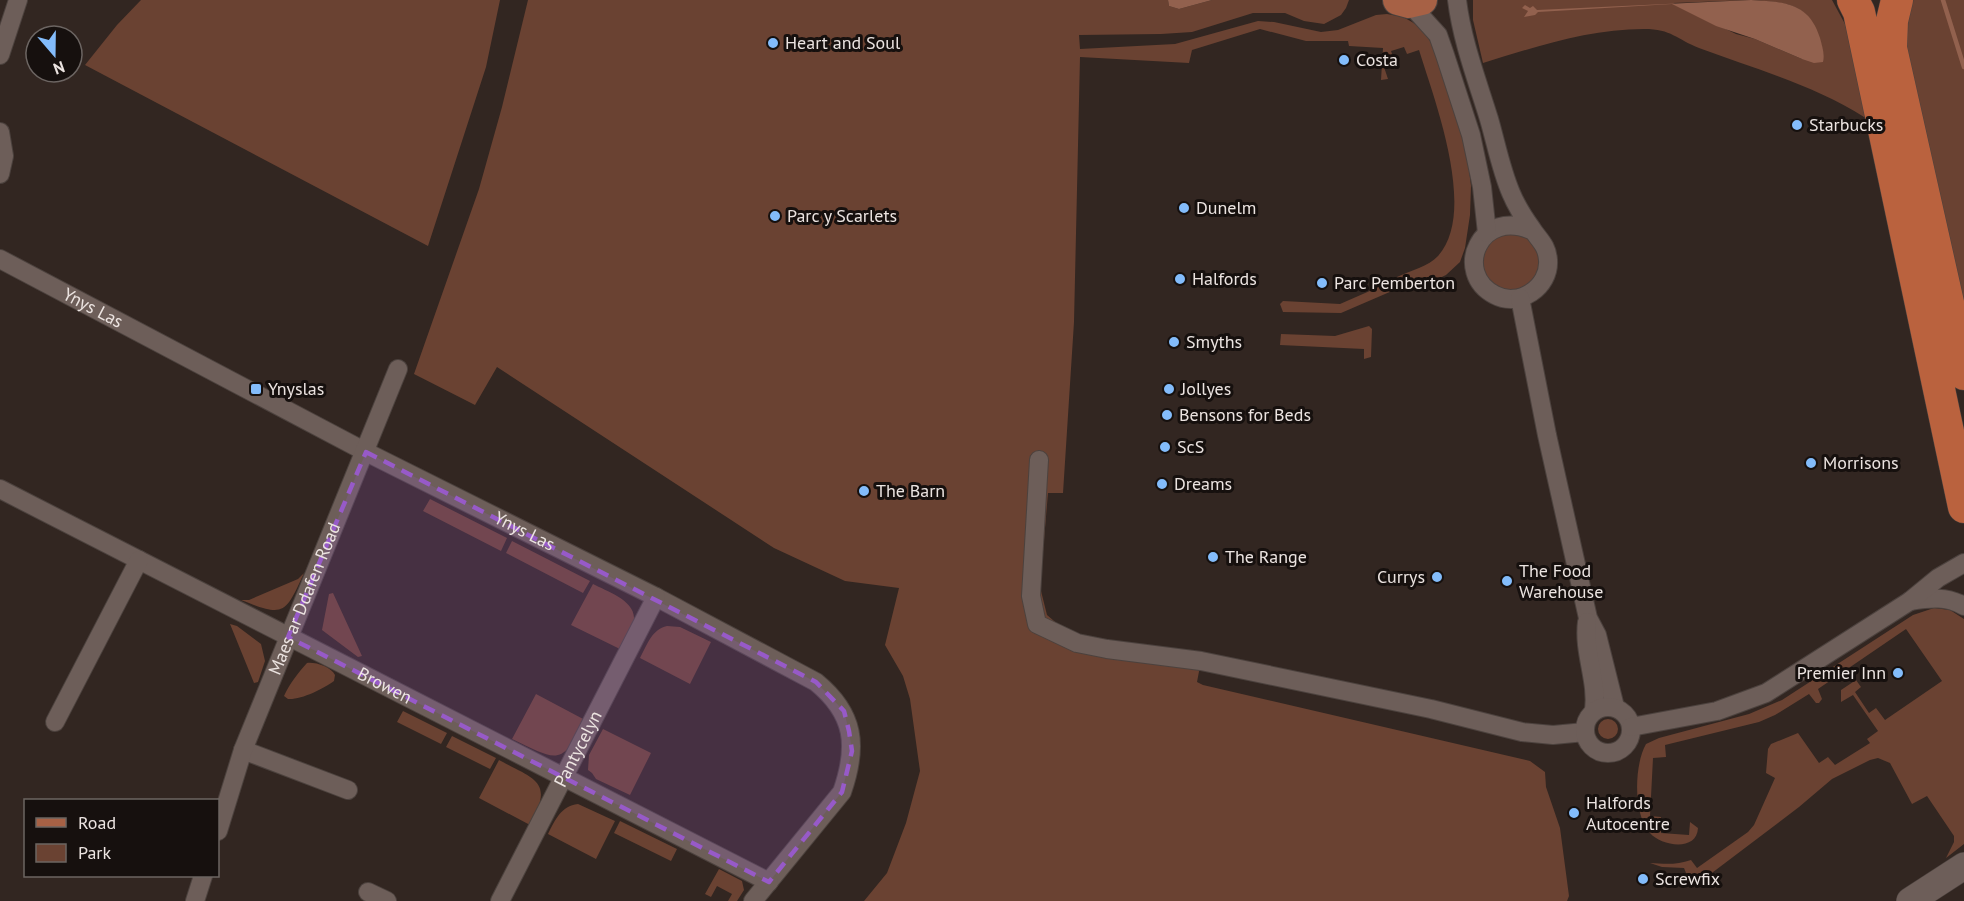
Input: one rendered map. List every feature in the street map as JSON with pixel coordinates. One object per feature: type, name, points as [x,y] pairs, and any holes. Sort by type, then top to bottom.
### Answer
[{"type":"highway","points":[[1853,0],[1859,12],[1964,507]]},
{"type":"highway","points":[[1897,0],[1892,21],[1891,48],[1964,374]]},
{"type":"main road","points":[[1910,901],[1964,866]]},
{"type":"street","points":[[0,55],[18,0]]},
{"type":"street","points":[[1457,0],[1466,45],[1511,194],[1533,231],[1541,239],[1547,250],[1549,262],[1541,285],[1532,293],[1520,298],[1508,299],[1496,296],[1485,288],[1474,266],[1474,254],[1479,242],[1498,226],[1522,225],[1533,231]]},
{"type":"street","points":[[1410,1],[1438,35],[1472,135],[1482,187],[1487,233]]},
{"type":"street","points":[[0,132],[4,156],[0,174]]},
{"type":"street","name":"Ynys Las","points":[[0,259],[366,452],[656,597],[816,682],[844,711],[852,751],[849,772],[842,792],[753,901]]},
{"type":"street","points":[[1520,298],[1547,435],[1588,618],[1597,635],[1616,707],[1627,716],[1631,727],[1630,738],[1626,744],[1613,752],[1606,753],[1592,746],[1585,732],[1589,717],[1594,711],[1600,708],[1616,707]]},
{"type":"street","name":"Maes ar Ddafen Road","points":[[219,828],[243,750],[398,369]]},
{"type":"street","points":[[1039,460],[1031,596],[1037,624],[1056,634],[1077,643],[1201,661],[1431,709],[1522,732],[1553,735],[1585,732]]},
{"type":"street","name":"Browen","points":[[0,489],[770,882]]},
{"type":"street","points":[[55,722],[139,560]]},
{"type":"street","points":[[1631,727],[1717,711],[1766,693],[1910,601],[1938,578],[1964,563]]},
{"type":"street","name":"Pantycelyn","points":[[500,901],[656,597]]},
{"type":"street","points":[[1910,601],[1931,597],[1953,600],[1964,606]]},
{"type":"street","points":[[1588,618],[1585,637],[1593,682],[1594,711]]},
{"type":"street","points":[[243,750],[348,790]]},
{"type":"street","points":[[195,901],[203,877]]},
{"type":"street","points":[[368,892],[387,901]]},
{"type":"highlighted area","points":[[366,452],[816,682],[844,711],[849,731],[852,751],[842,792],[769,882],[288,637]]},
{"type":"green space","points":[[141,0],[500,0],[486,67],[428,246],[85,65],[117,25]]},
{"type":"green space","points":[[528,0],[1168,0],[1169,6],[1179,9],[1212,0],[1349,0],[1341,15],[1324,24],[1304,21],[1285,13],[1253,13],[1192,32],[1079,35],[1080,49],[1175,44],[1258,21],[1321,32],[1338,30],[1376,15],[1387,14],[1403,17],[1422,29],[1432,44],[1462,130],[1471,186],[1470,215],[1465,248],[1460,262],[1446,275],[1421,287],[1419,282],[1402,289],[1397,277],[1438,256],[1449,237],[1454,212],[1454,184],[1449,155],[1419,50],[1407,54],[1404,47],[1391,51],[1395,62],[1384,67],[1388,79],[1381,80],[1383,48],[1349,46],[1348,41],[1306,41],[1260,29],[1192,50],[1189,63],[1080,57],[1074,322],[1063,493],[1048,493],[1040,587],[1047,615],[1068,633],[1201,661],[1197,682],[1203,685],[1530,761],[1545,772],[1546,787],[1560,828],[1569,896],[1567,901],[864,901],[887,873],[906,823],[920,771],[910,699],[903,676],[885,645],[899,588],[845,581],[774,548],[497,367],[475,405],[414,374],[479,189]]},
{"type":"green space","points":[[1473,0],[1751,0],[1832,0],[1845,24],[1865,106],[1864,117],[1805,87],[1653,29],[1603,32],[1583,36],[1542,45],[1483,63],[1473,20]],"holes":[[[1751,0],[1778,2],[1797,8],[1811,22],[1822,47],[1802,59],[1755,39],[1736,34],[1673,3]]]},
{"type":"green space","points":[[1909,0],[1964,0],[1964,321],[1904,65]]},
{"type":"green space","points":[[1522,232],[1541,250],[1540,275],[1520,291],[1504,291],[1490,283],[1482,268],[1483,251],[1494,236]]},
{"type":"green space","points":[[1388,283],[1392,291],[1341,313],[1283,312],[1280,304],[1283,301],[1340,304]]},
{"type":"green space","points":[[1369,326],[1372,329],[1371,357],[1364,359],[1364,349],[1280,345],[1281,334],[1335,336]]},
{"type":"green space","points":[[430,499],[507,538],[501,551],[423,511]]},
{"type":"green space","points":[[512,541],[590,581],[583,593],[506,553]]},
{"type":"green space","points":[[304,573],[292,597],[282,609],[266,609],[241,600],[249,600],[298,579]]},
{"type":"green space","points":[[593,584],[625,601],[633,612],[633,627],[622,650],[571,625]]},
{"type":"green space","points":[[333,593],[362,656],[358,657],[322,630],[329,594]]},
{"type":"green space","points":[[1934,608],[1950,610],[1964,619],[1964,844],[1946,858],[1954,842],[1954,836],[1927,796],[1912,804],[1890,763],[1878,758],[1832,779],[1799,807],[1692,888],[1684,868],[1662,867],[1650,863],[1666,864],[1691,860],[1697,868],[1748,832],[1754,825],[1775,778],[1766,773],[1768,749],[1771,744],[1798,733],[1819,763],[1828,757],[1835,765],[1870,743],[1867,739],[1878,731],[1853,695],[1841,702],[1841,690],[1856,680],[1861,687],[1855,692],[1869,713],[1876,708],[1885,720],[1942,681],[1906,629],[1818,689],[1822,699],[1819,703],[1816,703],[1809,694],[1759,722],[1665,745],[1666,757],[1653,758],[1650,816],[1661,817],[1661,833],[1689,835],[1690,822],[1698,828],[1692,841],[1685,844],[1670,843],[1655,838],[1644,825],[1637,790],[1639,764],[1646,744],[1659,738],[1749,714],[1782,700],[1913,615]]},
{"type":"green space","points":[[230,624],[237,626],[261,644],[265,661],[258,682],[254,683]]},
{"type":"green space","points":[[667,626],[680,627],[711,642],[690,684],[640,658],[657,630]]},
{"type":"green space","points":[[307,663],[327,667],[335,675],[334,681],[312,693],[288,699],[284,696],[286,691]]},
{"type":"green space","points":[[536,694],[585,720],[570,746],[563,753],[549,755],[512,739]]},
{"type":"green space","points":[[403,711],[447,733],[441,744],[397,722]]},
{"type":"green space","points":[[1608,719],[1615,722],[1618,729],[1615,736],[1608,739],[1601,736],[1598,729],[1601,722]]},
{"type":"green space","points":[[603,729],[651,753],[630,795],[596,779],[588,770],[589,755]]},
{"type":"green space","points":[[452,736],[496,758],[490,769],[446,747]]},
{"type":"green space","points":[[499,760],[523,772],[537,783],[540,799],[530,825],[479,798]]},
{"type":"green space","points":[[578,804],[615,821],[596,859],[548,834],[563,811]]},
{"type":"green space","points":[[620,821],[677,849],[671,861],[614,833]]},
{"type":"green space","points":[[719,869],[742,881],[744,890],[737,901],[728,901],[732,894],[717,886],[711,897],[705,894]]},
{"type":"shaded area","points":[[1168,0],[1212,0],[1179,9],[1169,6]]},
{"type":"shaded area","points":[[1751,0],[1784,3],[1794,6],[1809,17],[1820,38],[1823,62],[1814,63],[1802,59],[1755,39],[1716,26],[1672,4],[1538,12],[1535,15],[1524,17],[1528,11],[1522,8],[1525,5],[1530,8],[1533,6],[1537,10]]},
{"type":"waterway","points":[[1943,0],[1964,67]]},
{"type":"place","name":"Heart and Soul","points":[[773,43]]},
{"type":"place","name":"Costa","points":[[1344,60]]},
{"type":"place","name":"Starbucks","points":[[1797,125]]},
{"type":"place","name":"Dunelm","points":[[1184,208]]},
{"type":"place","name":"Parc y Scarlets","points":[[775,216]]},
{"type":"place","name":"Halfords","points":[[1180,279]]},
{"type":"place","name":"Parc Pemberton","points":[[1322,283]]},
{"type":"place","name":"Smyths","points":[[1174,342]]},
{"type":"place","name":"Ynyslas","points":[[256,389]]},
{"type":"place","name":"Jollyes","points":[[1169,389]]},
{"type":"place","name":"Bensons for Beds","points":[[1167,415]]},
{"type":"place","name":"ScS","points":[[1165,447]]},
{"type":"place","name":"Morrisons","points":[[1811,463]]},
{"type":"place","name":"Dreams","points":[[1162,484]]},
{"type":"place","name":"The Barn","points":[[864,491]]},
{"type":"place","name":"The Range","points":[[1213,557]]},
{"type":"place","name":"Currys","points":[[1437,577]]},
{"type":"place","name":"The Food Warehouse","points":[[1507,581]]},
{"type":"place","name":"Premier Inn","points":[[1898,673]]},
{"type":"place","name":"Halfords Autocentre","points":[[1574,813]]},
{"type":"place","name":"Screwfix","points":[[1643,879]]}]
